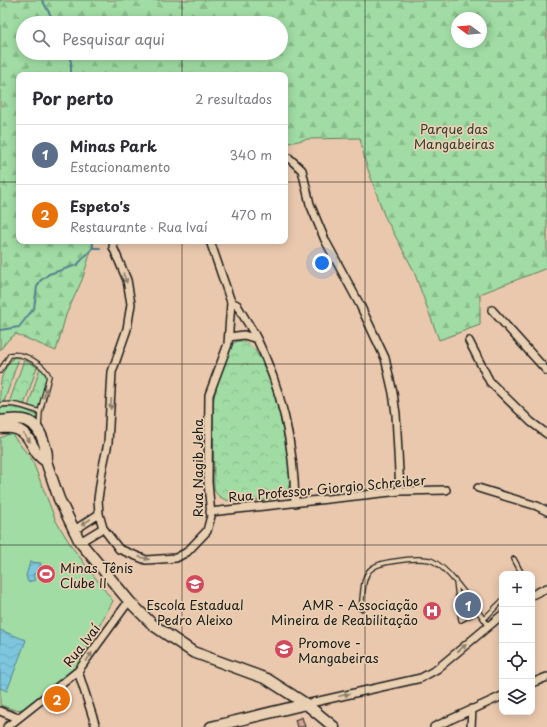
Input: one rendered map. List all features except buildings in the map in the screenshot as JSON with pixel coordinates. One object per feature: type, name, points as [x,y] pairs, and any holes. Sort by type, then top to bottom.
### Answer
[{"type":"street","points":[[288,158],[302,170],[310,204],[325,240],[360,305],[384,358],[393,393],[396,414],[400,491]]},
{"type":"street","name":"Rua Nagib Jeha","points":[[114,244],[113,247],[127,280],[131,304],[127,329],[112,372],[108,443],[98,499],[99,514],[103,528],[118,549],[146,560],[176,558],[187,552],[207,530],[210,512],[208,482],[209,395],[229,337],[231,302],[211,244]]},
{"type":"street","name":"Rua Nagib Jeha","points":[[231,302],[237,305],[257,339],[275,383],[287,425],[294,476],[295,503]]},
{"type":"street","points":[[492,310],[547,372]]},
{"type":"street","points":[[229,337],[244,335],[257,339]]},
{"type":"street","points":[[469,341],[490,382],[531,422],[547,434]]},
{"type":"street","points":[[0,421],[17,418],[25,420],[33,424],[39,431],[48,455],[46,461],[60,499],[73,530],[80,542],[129,600],[153,625],[193,652],[267,679],[306,704],[334,727]]},
{"type":"street","points":[[0,428],[16,429],[25,433],[38,457],[46,461]]},
{"type":"street","points":[[478,488],[537,506],[547,511]]},
{"type":"street","name":"Rua Professor Giorgio Schreiber","points":[[210,512],[400,491],[446,490]]},
{"type":"street","points":[[73,530],[99,514]]},
{"type":"street","points":[[80,542],[103,528]]},
{"type":"street","points":[[535,594],[547,588]]},
{"type":"street","name":"Rua Ivaí","points":[[7,727],[78,671],[129,600]]},
{"type":"street","points":[[211,727],[287,708],[421,678],[437,669],[499,618]]},
{"type":"street","points":[[78,671],[96,727]]},
{"type":"street","points":[[535,682],[547,677]]},
{"type":"street","points":[[287,708],[288,692]]},
{"type":"street","points":[[434,727],[499,697]]},
{"type":"street","points":[[471,727],[472,709]]},
{"type":"street","points":[[0,711],[18,718]]},
{"type":"lane","points":[[0,371],[10,355],[14,354],[23,356],[43,367],[50,376],[40,412],[39,431]]},
{"type":"lane","points":[[0,405],[6,404],[40,412]]},
{"type":"lane","points":[[514,559],[520,571]]},
{"type":"lane","points":[[361,609],[366,574],[371,568],[381,562],[431,560],[456,582],[489,626]]},
{"type":"lane","points":[[456,582],[461,620],[478,611]]},
{"type":"lane","points":[[484,619],[499,605]]},
{"type":"green space","name":"Parque das Mangabeiras","points":[[0,0],[547,0],[547,268],[480,294],[480,325],[439,340],[413,269],[384,215],[365,161],[360,138],[307,139],[288,143],[288,72],[16,72],[16,244],[93,244],[82,280],[66,315],[56,351],[16,334],[8,340],[0,350]]},
{"type":"green space","points":[[238,341],[250,345],[260,358],[269,377],[276,400],[286,448],[290,481],[288,490],[280,498],[243,502],[233,501],[218,495],[214,489],[213,402],[218,380],[232,344]]},
{"type":"green space","points":[[14,357],[19,358],[4,402],[0,403],[0,389],[3,373]]},
{"type":"green space","points":[[24,360],[37,367],[24,405],[9,403]]},
{"type":"green space","points":[[40,368],[47,376],[38,410],[28,407]]},
{"type":"green space","points":[[13,407],[37,415],[37,424],[0,419],[0,408]]},
{"type":"green space","name":"Minas Tênis Clube II","points":[[11,433],[32,460],[56,521],[72,547],[113,601],[77,666],[23,709],[15,710],[0,705],[0,438]]},
{"type":"water","points":[[30,562],[41,563],[38,573],[33,575],[35,580],[28,582],[26,576]]},
{"type":"water","points":[[0,630],[26,640],[7,691],[0,688]]},
{"type":"waterway","points":[[42,0],[51,16]]},
{"type":"waterway","points":[[70,60],[71,72]]},
{"type":"waterway","points":[[0,330],[19,327],[34,308],[37,287],[40,281],[49,274],[77,265],[93,248],[93,244]]},
{"type":"waterway","points":[[93,248],[100,248]]},
{"type":"place","name":"Minas Tênis Clube II","points":[[46,574]]},
{"type":"place","name":"Escola Estadual Pedro Aleixo","points":[[195,584]]},
{"type":"place","name":"Minas Park","points":[[468,605]]},
{"type":"place","name":"AMR - Associação Mineira de Reabilitação","points":[[432,611]]},
{"type":"place","name":"Promove - Mangabeiras","points":[[284,649]]},
{"type":"place","name":"Espeto's","points":[[57,699]]}]
